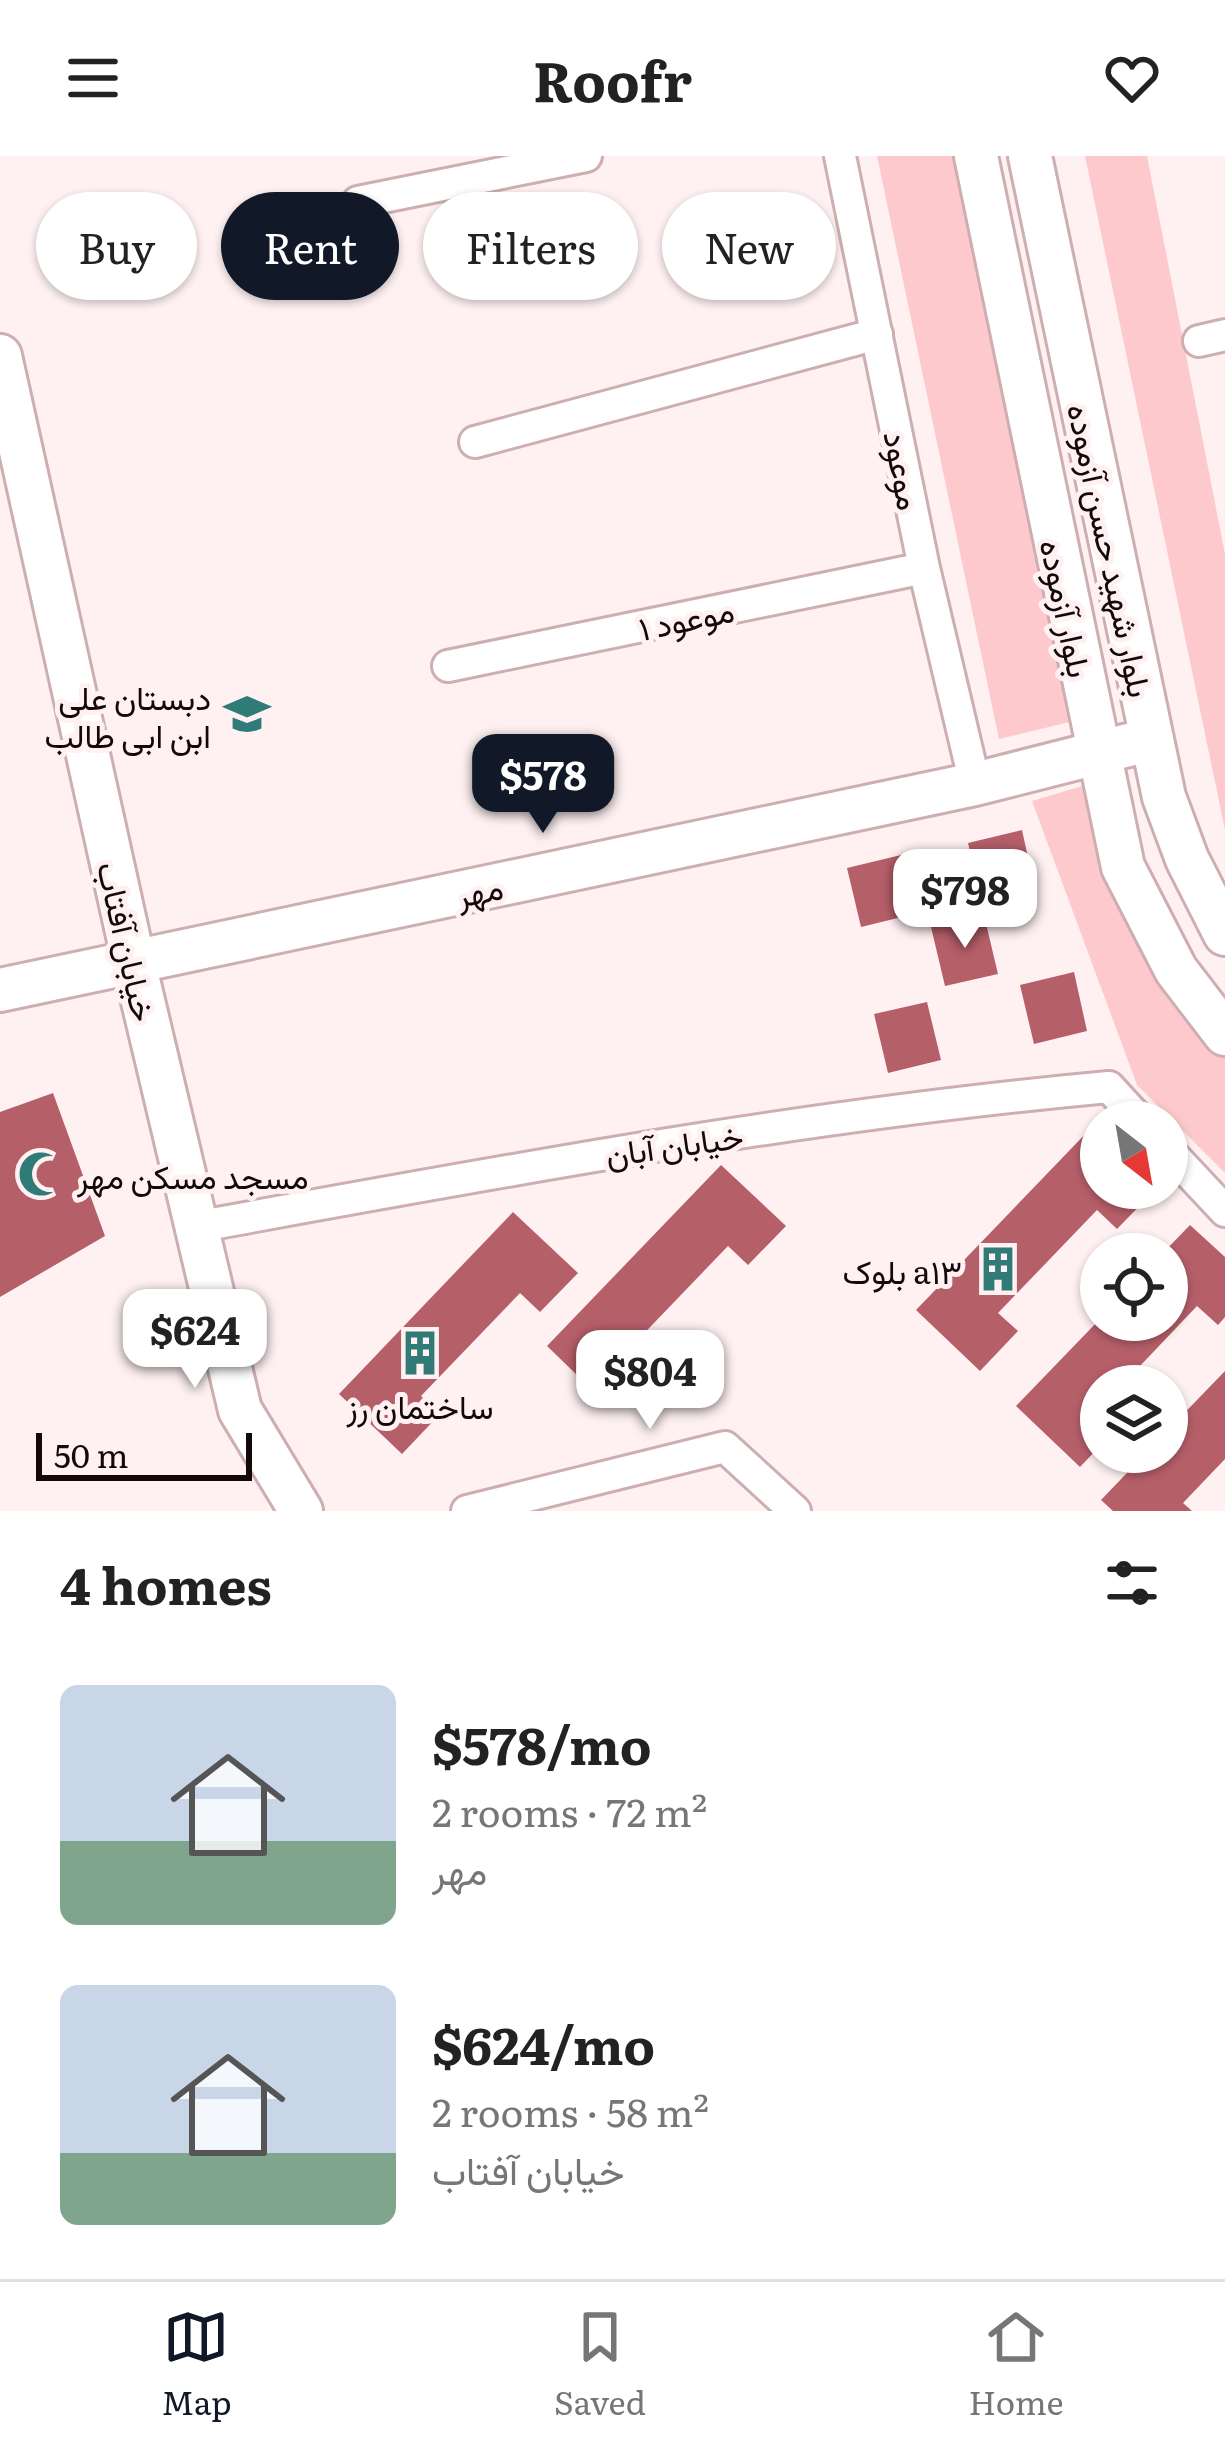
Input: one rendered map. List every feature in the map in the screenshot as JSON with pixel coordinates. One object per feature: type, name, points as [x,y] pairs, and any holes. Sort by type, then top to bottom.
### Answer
[{"type":"street","points":[[399,194],[586,156]]},
{"type":"street","name":"موعود","points":[[840,156],[924,568],[974,784]]},
{"type":"street","name":"بلوار آزموده","points":[[976,156],[1124,866],[1176,970],[1225,1034]]},
{"type":"street","name":"بلوار شهید حسن آزموده","points":[[1030,156],[1164,797],[1187,860],[1225,934]]},
{"type":"street","points":[[475,442],[877,334]]},
{"type":"street","name":"خیابان آفتاب","points":[[0,356],[134,963],[240,1411],[301,1511]]},
{"type":"street","name":"موعود ۱","points":[[448,666],[924,568]]},
{"type":"street","name":"مهر","points":[[0,990],[974,784],[1152,739]]},
{"type":"street","name":"خیابان آبان","points":[[195,1227],[584,1156],[954,1101],[1108,1087],[1122,1101]]},
{"type":"street","points":[[1188,1171],[1225,1211]]},
{"type":"street","points":[[467,1511],[725,1447],[795,1511]]},
{"type":"shaded area","points":[[877,156],[966,156],[1078,720],[999,739]]},
{"type":"shaded area","points":[[1085,156],[1147,156],[1225,554],[1225,830]]},
{"type":"shaded area","points":[[1089,784],[1225,1052],[1225,1173],[1188,1136],[1188,1101],[1153,1101],[1137,1085],[1032,801]]},
{"type":"building","points":[[1022,830],[1035,889],[982,901],[968,843]]},
{"type":"building","points":[[901,855],[914,914],[861,927],[847,868]]},
{"type":"building","points":[[984,915],[998,974],[945,986],[931,927]]},
{"type":"building","points":[[1074,972],[1087,1031],[1034,1044],[1020,985]]},
{"type":"building","points":[[927,1002],[941,1060],[888,1073],[874,1014]]},
{"type":"building","name":"مسجد مسکن مهر","points":[[53,1093],[105,1236],[0,1297],[0,1112]]},
{"type":"building","name":"بلوک a۱۳","points":[[1080,1139],[1080,1209],[1136,1209],[1117,1229],[1097,1210],[998,1313],[1018,1331],[980,1371],[916,1310]]},
{"type":"building","points":[[721,1165],[786,1226],[748,1265],[728,1246],[629,1349],[648,1367],[610,1407],[547,1346]]},
{"type":"building","name":"ساختمان رز","points":[[513,1212],[578,1273],[540,1312],[520,1293],[421,1396],[440,1414],[402,1454],[339,1394]]},
{"type":"building","points":[[1190,1225],[1225,1257],[1225,1317],[1218,1325],[1197,1306],[1188,1315],[1188,1233],[1182,1233]]},
{"type":"building","points":[[1080,1340],[1164,1341],[1141,1365],[1080,1365],[1080,1467],[1016,1406]]},
{"type":"building","points":[[1225,1371],[1225,1459],[1183,1503],[1192,1511],[1113,1511],[1101,1500],[1127,1473],[1188,1473],[1188,1409]]},
{"type":"place","name":"دبستان علی ابن ابی طالب","points":[[247,714]]},
{"type":"place","name":"مسجد مسکن مهر","points":[[41,1174]]},
{"type":"place","name":"بلوک a۱۳","points":[[998,1269]]},
{"type":"place","name":"ساختمان رز","points":[[420,1353]]}]
